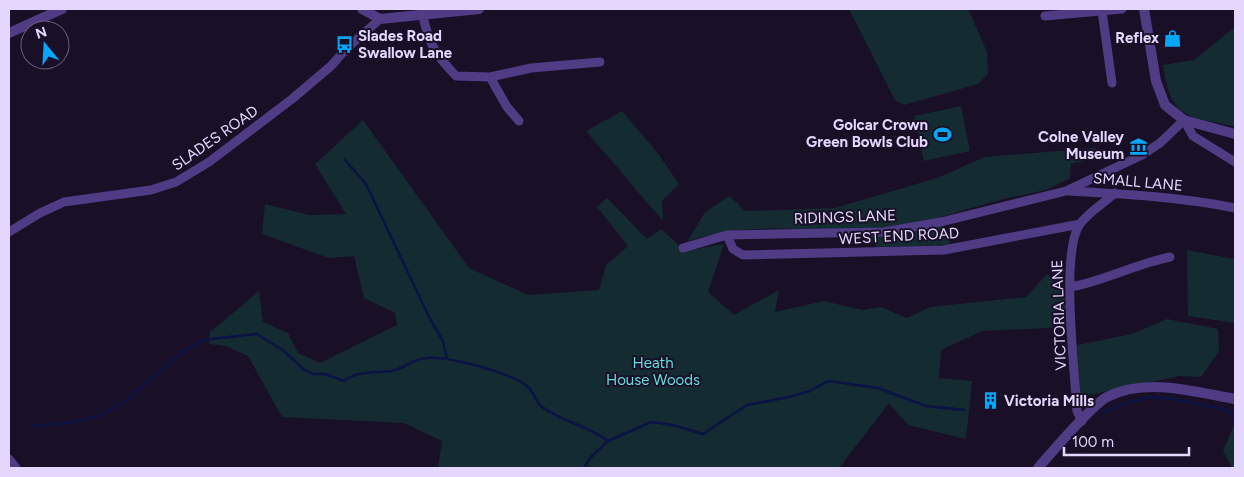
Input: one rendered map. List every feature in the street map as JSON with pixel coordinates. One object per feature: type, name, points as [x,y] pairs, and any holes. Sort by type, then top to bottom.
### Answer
[{"type":"street","points":[[9,33],[62,9]]},
{"type":"street","points":[[362,9],[380,19],[479,9]]},
{"type":"street","points":[[1045,16],[1122,9]]},
{"type":"street","points":[[1144,9],[1156,81],[1165,105],[1184,120],[1235,134]]},
{"type":"street","points":[[1102,11],[1112,83]]},
{"type":"street","points":[[424,16],[428,38],[436,55],[456,76],[490,76],[531,68],[600,62]]},
{"type":"street","name":"SLADES ROAD","points":[[9,232],[40,213],[64,202],[151,190],[176,182],[209,162],[292,99],[380,19]]},
{"type":"street","points":[[490,76],[502,99],[519,121]]},
{"type":"street","points":[[1184,120],[1192,136],[1235,162]]},
{"type":"street","points":[[1066,191],[1144,154],[1160,143],[1184,120]]},
{"type":"street","name":"SMALL LANE","points":[[1066,191],[1115,193],[1208,203],[1235,208]]},
{"type":"street","name":"RIDINGS LANE","points":[[683,248],[727,235],[884,232],[941,222],[1066,191]]},
{"type":"street","name":"VICTORIA LANE","points":[[1082,421],[1077,411],[1070,287],[1071,246],[1080,224],[1115,193]]},
{"type":"street","name":"WEST END ROAD","points":[[727,235],[734,249],[743,256],[934,250],[1080,224]]},
{"type":"street","points":[[1070,287],[1084,285],[1145,262],[1170,257]]},
{"type":"street","points":[[1038,468],[1093,408],[1108,396],[1141,387],[1187,391],[1235,399]]},
{"type":"street","points":[[9,459],[16,468]]},
{"type":"green space","points":[[849,9],[968,9],[987,52],[988,74],[978,84],[904,105],[895,100]]},
{"type":"green space","points":[[1235,27],[1235,126],[1193,117],[1176,105],[1170,96],[1163,65],[1194,60]]},
{"type":"green space","name":"Golcar Crown Green Bowls Club","points":[[961,106],[970,151],[924,161],[914,116]]},
{"type":"green space","points":[[622,111],[659,155],[679,184],[662,201],[663,221],[586,131]]},
{"type":"green space","name":"Heath House Woods","points":[[363,120],[469,268],[528,295],[599,290],[606,265],[628,246],[597,207],[607,198],[647,239],[661,229],[685,251],[724,244],[708,292],[734,315],[779,290],[775,312],[824,301],[862,310],[881,307],[907,318],[930,307],[1026,297],[1047,274],[1064,291],[1068,327],[982,331],[941,350],[939,378],[972,381],[966,439],[908,425],[889,403],[839,468],[438,468],[442,441],[404,423],[282,417],[248,356],[226,346],[209,344],[210,332],[259,291],[263,322],[288,333],[298,353],[320,363],[397,325],[395,313],[364,298],[354,256],[329,258],[262,234],[265,204],[309,215],[346,214],[315,164]]},
{"type":"green space","points":[[1093,148],[1116,154],[1071,164],[1070,178],[1046,190],[999,200],[941,217],[951,245],[877,247],[862,231],[775,228],[733,231],[688,241],[705,212],[730,196],[745,211],[835,208],[937,178],[985,157]]},
{"type":"green space","points":[[1187,250],[1235,259],[1235,323],[1188,316]]},
{"type":"green space","points":[[1167,319],[1218,329],[1219,351],[1201,377],[1179,376],[1080,397],[1077,345],[1132,334]]},
{"type":"green space","points":[[1234,425],[1235,468],[1232,468],[1223,451]]},
{"type":"waterway","points":[[345,160],[366,184],[429,317],[443,341],[447,359]]},
{"type":"waterway","points":[[31,426],[68,423],[96,417],[123,403],[184,351],[203,340],[257,334],[284,351],[303,369],[313,374],[325,374],[344,381],[355,375],[396,370],[422,358],[437,358],[480,366],[520,382],[532,391],[541,406],[608,441],[651,422],[673,425],[703,434],[747,405],[810,391],[828,381],[878,388],[926,406],[965,410]]},
{"type":"waterway","points":[[1103,412],[1150,397],[1174,399],[1227,410],[1235,419]]},
{"type":"waterway","points":[[584,468],[591,457],[608,441]]},
{"type":"place","name":"Reflex","points":[[1173,38]]},
{"type":"place","name":"Slades Road Swallow Lane","points":[[344,45]]},
{"type":"place","name":"Golcar Crown Green Bowls Club","points":[[942,134]]},
{"type":"place","name":"Colne Valley Museum","points":[[1138,146]]},
{"type":"place","name":"Victoria Mills","points":[[990,401]]}]
